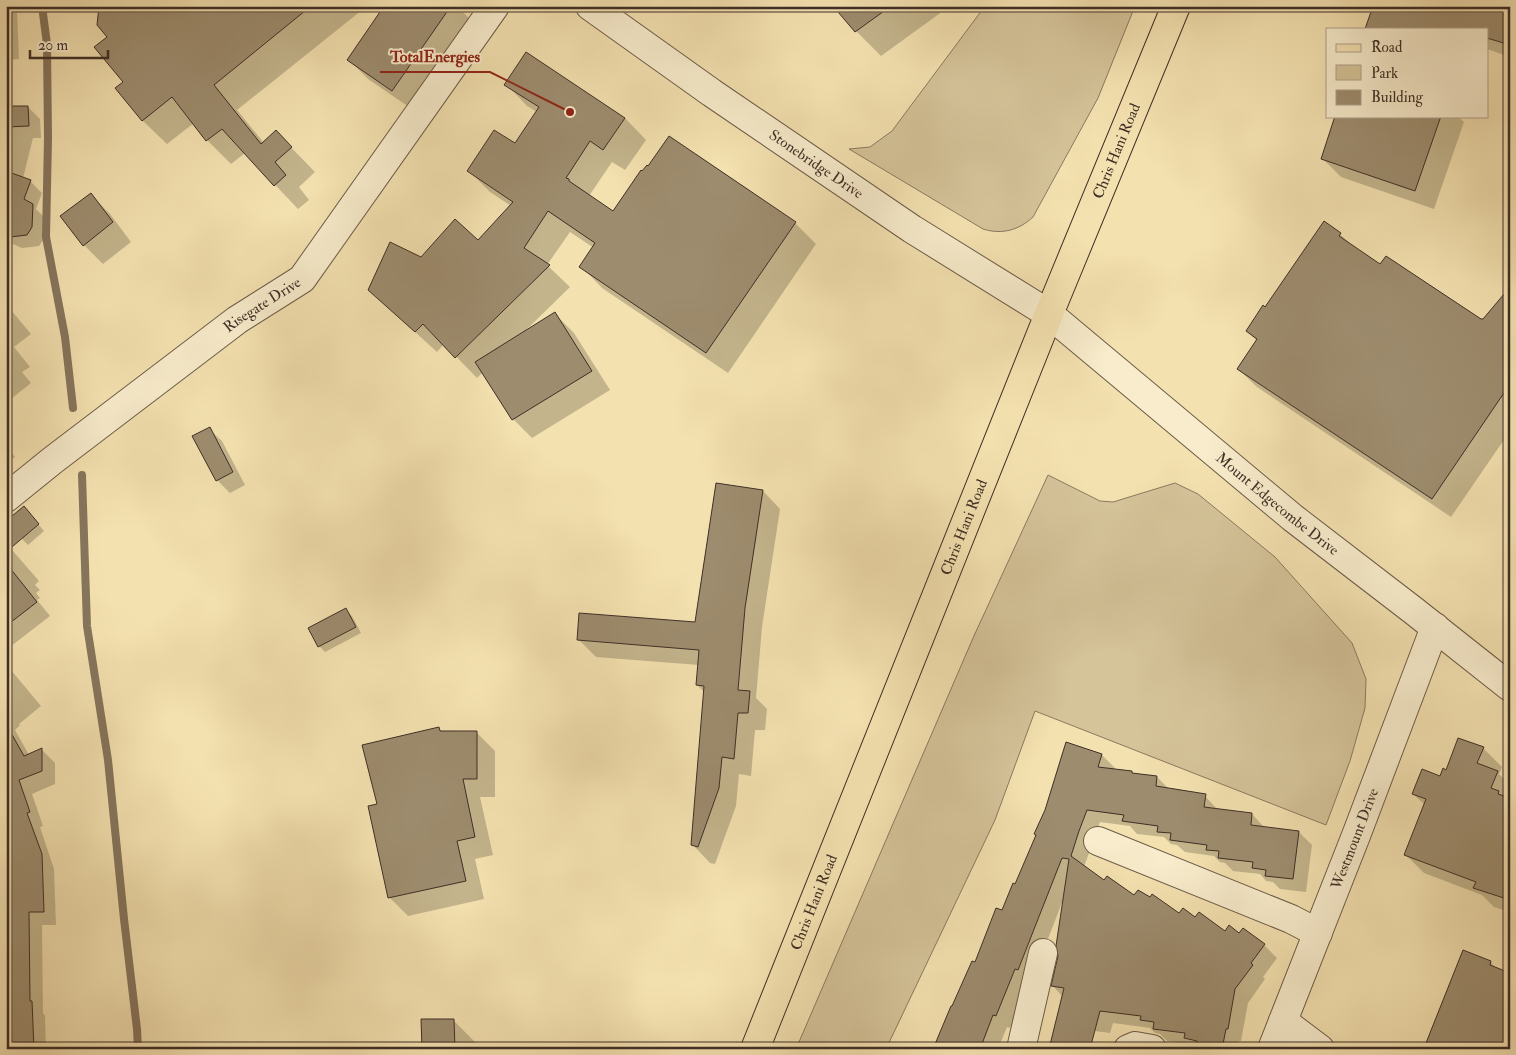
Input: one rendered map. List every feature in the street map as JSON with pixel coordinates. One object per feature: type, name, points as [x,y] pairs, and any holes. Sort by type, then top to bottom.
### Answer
[{"type":"main road","name":"Chris Hani Road","points":[[754,1049],[1049,314],[1176,6]]},
{"type":"street","name":"Risegate Drive","points":[[6,498],[237,320],[302,279],[495,6]]},
{"type":"street","name":"Stonebridge Drive","points":[[590,6],[712,93],[912,229],[1049,314]]},
{"type":"street","name":"Mount Edgecombe Drive","points":[[1049,314],[1286,512],[1435,627],[1510,688]]},
{"type":"street","name":"Westmount Drive","points":[[1272,1049],[1435,627]]},
{"type":"street","points":[[1098,841],[1291,919],[1318,932]]},
{"type":"street","points":[[1022,1049],[1043,953]]},
{"type":"street","points":[[1283,1021],[1320,1049]]},
{"type":"street","points":[[1128,1049],[1135,1046],[1152,1049]]},
{"type":"green space","points":[[985,6],[1135,6],[1098,98],[1033,217],[1016,228],[1003,231],[983,229],[849,149],[870,147],[892,131]]},
{"type":"green space","points":[[1048,475],[1100,501],[1113,502],[1175,483],[1198,494],[1275,557],[1352,643],[1366,679],[1365,708],[1350,761],[1326,825],[1035,711],[995,820],[886,1049],[796,1049],[973,638]]},
{"type":"building","points":[[99,6],[311,6],[214,85],[261,144],[276,130],[292,147],[275,162],[286,175],[274,186],[222,129],[206,141],[172,97],[142,121],[115,88],[123,82],[94,47],[107,37],[97,25]]},
{"type":"building","points":[[384,6],[451,6],[392,91],[347,60]]},
{"type":"building","points":[[833,6],[891,6],[855,32]]},
{"type":"building","points":[[1373,6],[1510,6],[1510,45],[1488,38],[1488,28],[1365,28]]},
{"type":"building","points":[[526,52],[625,118],[603,150],[590,141],[566,178],[613,211],[641,170],[648,166],[669,136],[796,222],[706,353],[579,267],[595,243],[548,211],[524,248],[550,265],[455,358],[423,324],[415,332],[368,290],[390,242],[421,257],[455,219],[478,240],[513,202],[467,171],[494,130],[515,143],[539,107],[504,85]]},
{"type":"building","points":[[6,106],[28,106],[29,126],[6,127]]},
{"type":"building","points":[[1334,118],[1440,118],[1415,191],[1321,159]]},
{"type":"building","points":[[6,171],[31,180],[24,199],[33,204],[32,227],[27,235],[10,237],[9,240],[6,240]]},
{"type":"building","points":[[91,193],[113,222],[83,246],[60,216]]},
{"type":"building","points":[[1324,221],[1341,233],[1339,236],[1380,264],[1386,256],[1481,319],[1510,287],[1510,384],[1432,499],[1237,369],[1257,339],[1246,331],[1263,305],[1265,307]]},
{"type":"building","points":[[555,312],[592,371],[512,420],[475,362]]},
{"type":"building","points":[[210,427],[233,472],[216,481],[192,436]]},
{"type":"building","points":[[716,483],[763,490],[745,608],[738,690],[750,691],[748,713],[738,713],[734,759],[722,757],[719,788],[698,847],[691,845],[704,686],[696,685],[699,650],[577,640],[579,613],[695,622]]},
{"type":"building","points":[[24,506],[39,524],[6,552],[6,521]]},
{"type":"building","points":[[6,563],[37,602],[6,626]]},
{"type":"building","points":[[346,608],[356,627],[318,647],[308,628]]},
{"type":"building","points":[[6,724],[24,756],[42,748],[42,771],[19,780],[30,812],[27,813],[42,854],[44,912],[29,912],[30,1001],[32,1001],[34,1049],[6,1049]]},
{"type":"building","points":[[439,727],[440,731],[477,731],[477,779],[463,779],[475,837],[457,841],[466,881],[388,898],[368,806],[377,804],[362,745]]},
{"type":"building","points":[[1458,738],[1484,747],[1477,763],[1498,771],[1491,788],[1499,791],[1498,794],[1510,798],[1510,900],[1473,888],[1476,882],[1404,855],[1426,799],[1412,794],[1422,769],[1440,776],[1443,768],[1446,770]]},
{"type":"building","points":[[1066,742],[1102,754],[1098,767],[1157,776],[1156,786],[1206,794],[1204,807],[1252,813],[1251,825],[1299,831],[1293,879],[1265,876],[1266,870],[1252,868],[1253,862],[1218,858],[1219,851],[1206,850],[1207,845],[1170,840],[1171,833],[1157,832],[1158,826],[1122,821],[1124,815],[1087,810],[1079,831],[1071,856],[1104,880],[1107,876],[1134,895],[1138,890],[1150,897],[1152,894],[1179,913],[1183,908],[1195,917],[1199,912],[1225,931],[1229,925],[1239,933],[1243,928],[1265,944],[1251,963],[1253,965],[1235,989],[1228,1029],[1226,1029],[1222,1049],[1196,1047],[1197,1041],[1184,1038],[1185,1033],[1153,1029],[1154,1022],[1140,1020],[1141,1016],[1100,1011],[1090,1049],[1049,1049],[1064,988],[1051,986],[1058,956],[1056,946],[1069,859],[1062,858],[1018,970],[1015,969],[996,1016],[993,1015],[980,1049],[933,1049],[972,961],[975,962],[996,908],[1002,910],[1013,883],[1015,884],[1045,810]]},
{"type":"building","points":[[1463,950],[1491,961],[1490,965],[1510,973],[1510,1049],[1441,1049],[1426,1043]]},
{"type":"building","points":[[421,1019],[454,1019],[455,1049],[422,1049]]},
{"type":"waterway","points":[[42,6],[47,44],[46,237],[65,337],[73,408]]},
{"type":"waterway","points":[[82,475],[87,626],[108,760],[138,1049]]},
{"type":"place","name":"TotalEnergies","points":[[570,112]]}]
